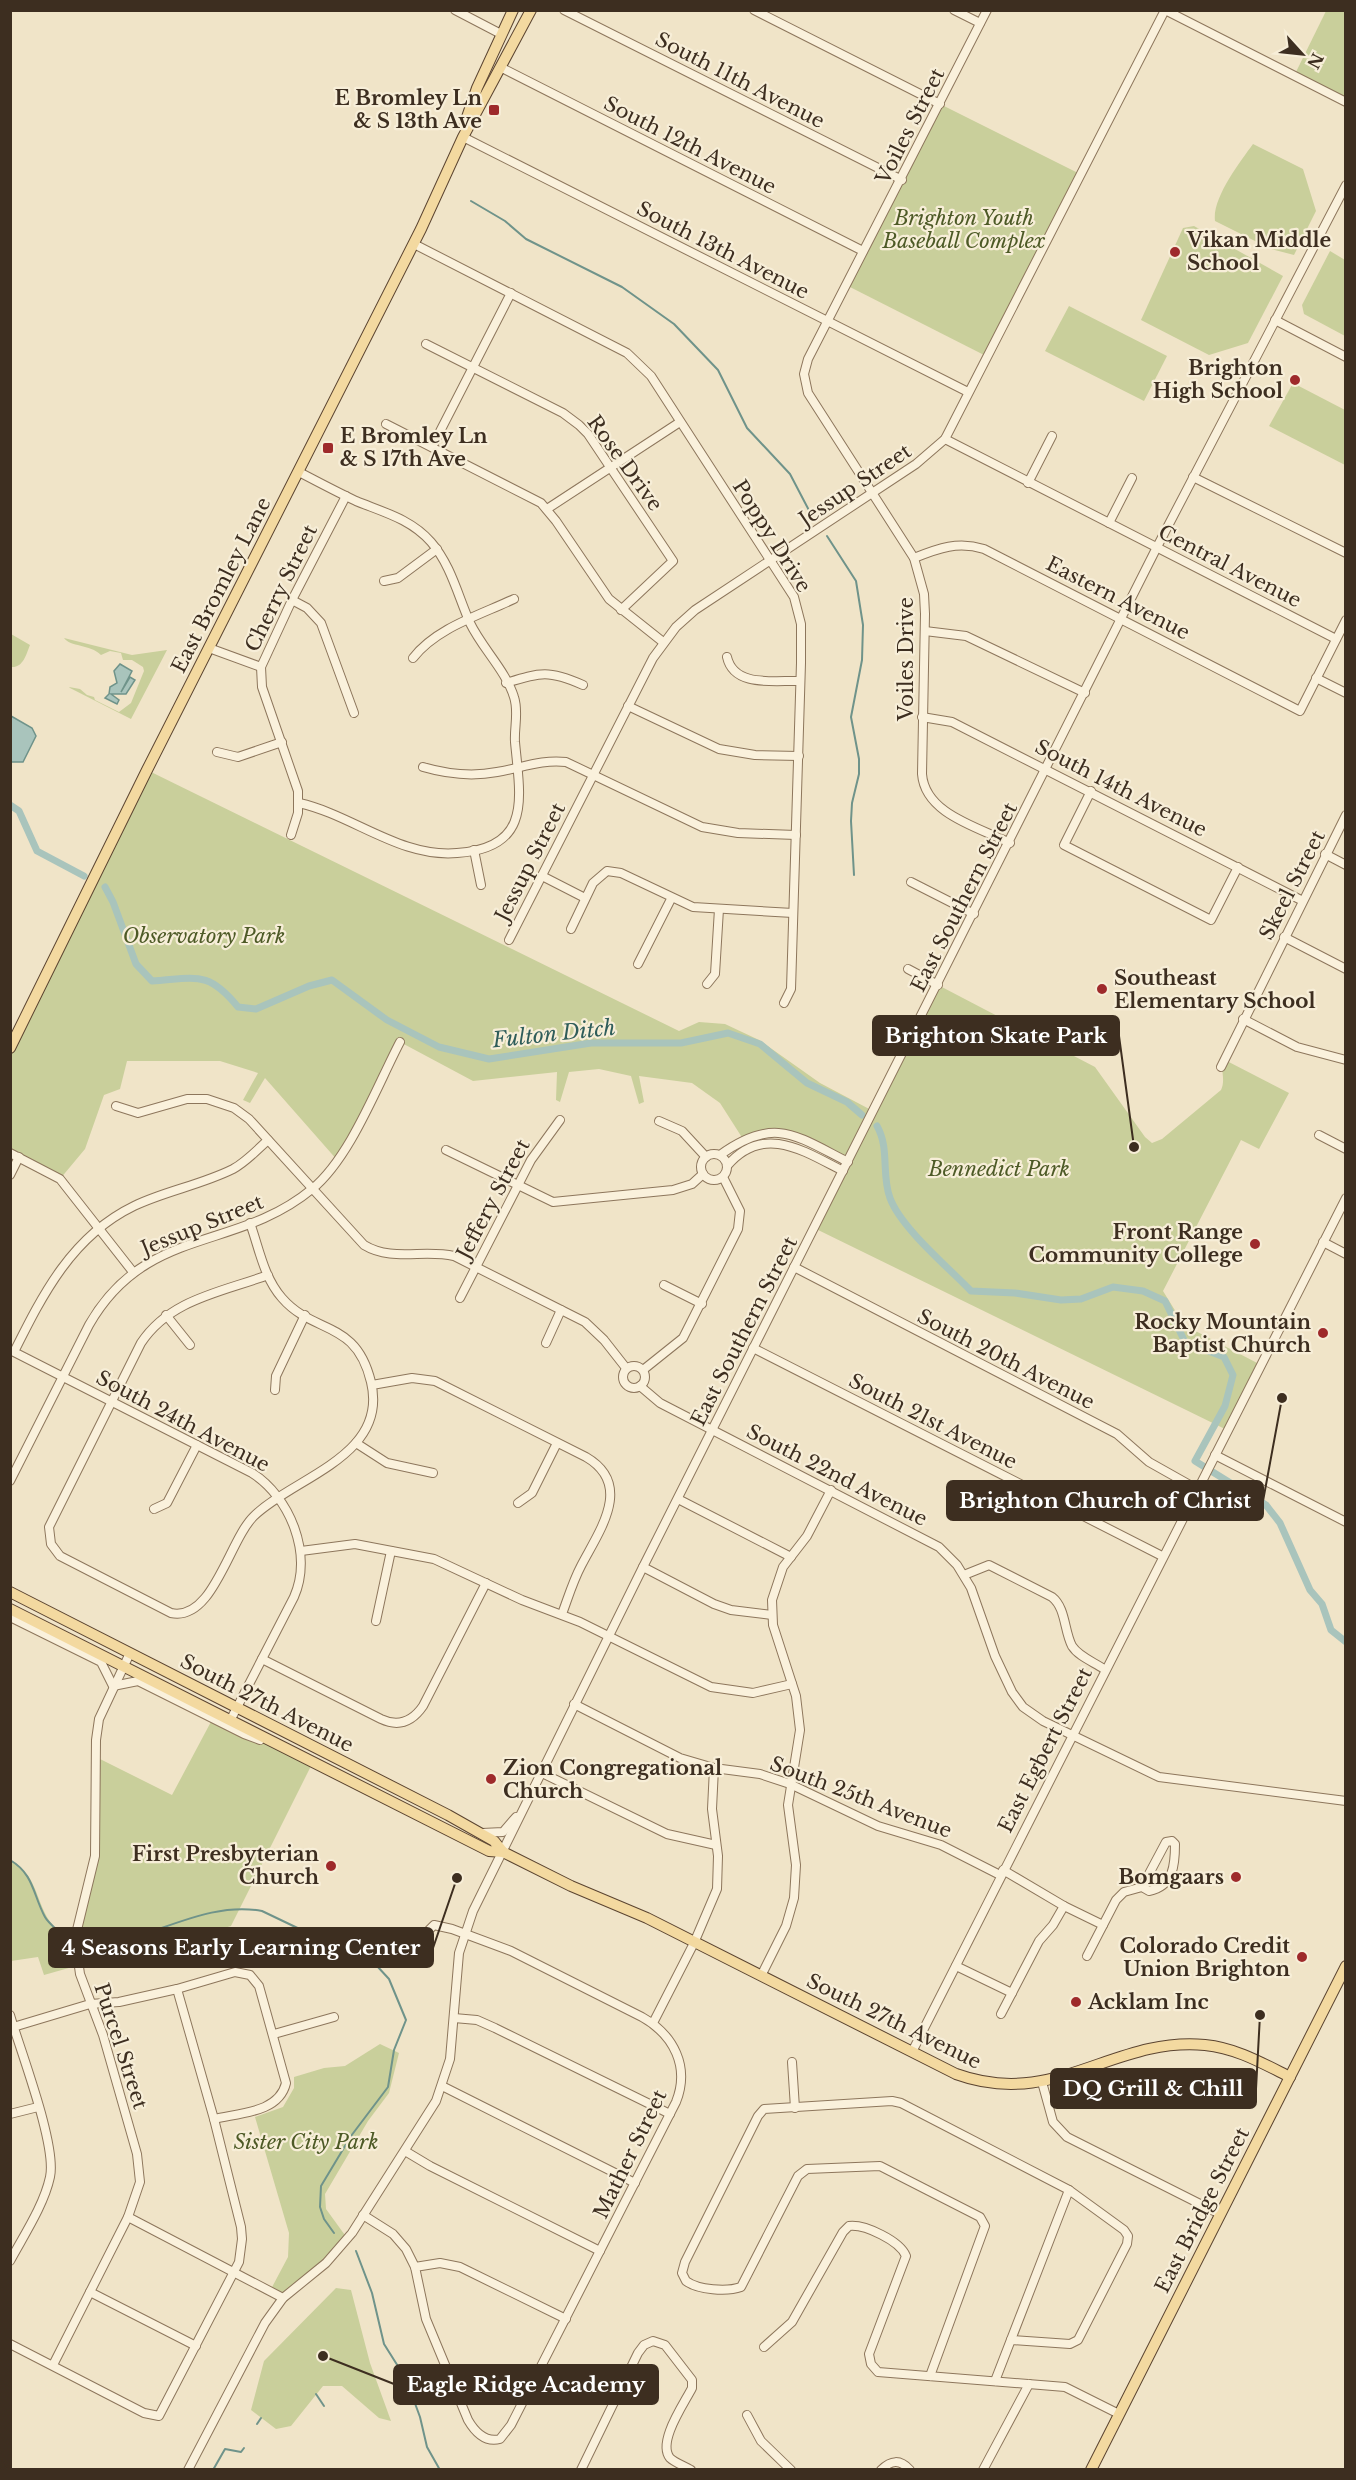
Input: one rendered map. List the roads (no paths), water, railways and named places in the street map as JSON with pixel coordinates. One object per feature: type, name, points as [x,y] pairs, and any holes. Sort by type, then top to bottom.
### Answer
[{"type":"main road","name":"East Bromley Lane","points":[[463,137],[471,103],[513,10]]},
{"type":"main road","name":"East Bromley Lane","points":[[10,1048],[414,244],[463,137],[531,10]]},
{"type":"main road","points":[[482,103],[505,44],[501,34],[513,34],[525,23]]},
{"type":"main road","name":"South 27th Avenue","points":[[10,1592],[478,1832],[494,1841],[503,1852]]},
{"type":"main road","name":"South 27th Avenue","points":[[10,1609],[489,1851],[503,1852],[571,1886],[647,1918],[956,2074],[982,2083],[1006,2086],[1042,2082],[1154,2048],[1193,2044],[1234,2050],[1290,2077]]},
{"type":"main road","name":"East Bridge Street","points":[[1091,2469],[1346,1966]]},
{"type":"street","points":[[455,10],[501,34]]},
{"type":"street","name":"South 11th Avenue","points":[[564,10],[902,180]]},
{"type":"street","points":[[754,10],[940,104]]},
{"type":"street","points":[[954,10],[980,23]]},
{"type":"street","name":"Voiles Street","points":[[828,321],[987,10]]},
{"type":"street","points":[[1165,10],[1346,102]]},
{"type":"street","name":"Jessup Street","points":[[509,940],[663,642],[695,610],[931,454],[945,439],[1165,10]]},
{"type":"street","name":"South 12th Avenue","points":[[501,68],[863,251]]},
{"type":"street","name":"South 13th Avenue","points":[[463,137],[968,392]]},
{"type":"street","name":"East Southern Street","points":[[188,2469],[265,2323],[283,2298],[326,2263],[352,2233],[429,2115],[442,2086],[450,2060],[459,1953],[464,1934],[540,1772],[1010,843],[1157,547],[1346,185]]},
{"type":"street","name":"Poppy Drive","points":[[414,244],[627,353],[646,370],[790,589],[800,617],[799,756],[791,989],[784,1003]]},
{"type":"street","points":[[432,447],[511,293]]},
{"type":"street","points":[[1275,320],[1346,357]]},
{"type":"street","name":"Voiles Drive","points":[[828,321],[806,364],[806,389],[914,558],[924,594],[922,774],[929,798],[942,809],[1010,843]]},
{"type":"street","name":"Rose Drive","points":[[426,344],[573,420],[588,434],[673,561],[621,610]]},
{"type":"street","points":[[547,509],[680,422]]},
{"type":"street","points":[[386,424],[535,500],[547,509],[598,587],[621,610],[663,642]]},
{"type":"street","points":[[1028,483],[1052,436]]},
{"type":"street","name":"Central Avenue","points":[[945,439],[1336,639]]},
{"type":"street","points":[[299,472],[409,524],[437,549],[469,620],[506,683],[515,705],[515,741],[521,795],[515,821],[506,835],[496,843],[474,850],[438,854],[414,849],[335,814],[299,803]]},
{"type":"street","points":[[1193,477],[1346,553]]},
{"type":"street","points":[[1109,523],[1132,478]]},
{"type":"street","name":"Cherry Street","points":[[291,835],[299,803],[295,776],[262,687],[261,668],[292,600],[346,496]]},
{"type":"street","name":"Eastern Avenue","points":[[914,558],[949,546],[975,546],[1122,618],[1300,711],[1316,678]]},
{"type":"street","points":[[384,581],[398,578],[437,549]]},
{"type":"street","points":[[413,658],[421,647],[436,636],[514,599]]},
{"type":"street","points":[[292,600],[307,608],[321,623],[354,713]]},
{"type":"street","points":[[1346,620],[1316,678],[1346,693]]},
{"type":"street","points":[[925,630],[966,636],[1085,693]]},
{"type":"street","points":[[209,648],[261,668]]},
{"type":"street","points":[[727,657],[731,670],[743,677],[800,681]]},
{"type":"street","points":[[506,683],[543,672],[562,676],[583,685]]},
{"type":"street","points":[[628,706],[718,749],[755,755],[799,756]]},
{"type":"street","name":"South 14th Avenue","points":[[922,717],[952,722],[1301,900]]},
{"type":"street","points":[[217,752],[238,757],[282,742]]},
{"type":"street","points":[[423,767],[468,775],[557,761],[594,774],[702,827],[738,833],[796,835]]},
{"type":"street","points":[[1091,791],[1064,845],[1211,920],[1238,867]]},
{"type":"street","name":"Skeel Street","points":[[1221,1067],[1301,900],[1346,815]]},
{"type":"street","points":[[474,850],[481,885]]},
{"type":"street","points":[[1325,854],[1346,865]]},
{"type":"street","points":[[571,929],[593,883],[604,868],[621,873],[671,899],[693,907],[793,913]]},
{"type":"street","points":[[542,876],[585,898]]},
{"type":"street","points":[[911,882],[974,914]]},
{"type":"street","points":[[638,964],[671,899]]},
{"type":"street","points":[[707,984],[715,974],[718,909]]},
{"type":"street","points":[[1284,937],[1346,969]]},
{"type":"street","points":[[908,969],[938,985]]},
{"type":"street","points":[[1243,1019],[1297,1047],[1346,1060]]},
{"type":"street","name":"Jessup Street","points":[[10,1481],[99,1307],[133,1272],[158,1256],[283,1209],[312,1189],[331,1171],[343,1152],[400,1042]]},
{"type":"street","points":[[116,1106],[138,1113],[187,1100],[216,1101],[244,1115],[356,1239],[373,1251],[398,1256],[418,1252],[441,1253],[476,1267],[561,1310],[596,1331],[626,1368]]},
{"type":"street","name":"Jeffery Street","points":[[460,1298],[539,1145],[560,1120]]},
{"type":"street","points":[[659,1121],[682,1131],[706,1156]]},
{"type":"street","points":[[706,1156],[720,1155],[753,1135],[776,1132],[802,1139],[846,1166]]},
{"type":"street","points":[[1319,1135],[1346,1149]]},
{"type":"street","points":[[12,1354],[56,1273],[80,1245],[100,1228],[134,1206],[232,1169],[268,1140]]},
{"type":"street","points":[[642,1370],[683,1338],[738,1229],[740,1211],[723,1177],[727,1166],[746,1150],[770,1143],[798,1148],[846,1166]]},
{"type":"street","points":[[446,1150],[517,1187],[553,1202],[673,1190],[692,1184],[703,1174]]},
{"type":"street","points":[[10,1153],[60,1179],[133,1272]]},
{"type":"street","points":[[720,1155],[727,1166]]},
{"type":"street","points":[[706,1156],[701,1166],[703,1174],[710,1180],[723,1177]]},
{"type":"street","points":[[10,1174],[19,1157]]},
{"type":"street","name":"East Egbert Street","points":[[912,2052],[1104,1668],[1346,1198]]},
{"type":"street","points":[[250,1223],[268,1275],[285,1301],[305,1315],[340,1333],[354,1345],[363,1359],[372,1385],[370,1413],[365,1430],[356,1443],[331,1464],[261,1509],[245,1526],[203,1603],[189,1612],[176,1614],[60,1556],[51,1544],[49,1527],[141,1343],[166,1315],[188,1302],[268,1275]]},
{"type":"street","points":[[1323,1242],[1346,1254]]},
{"type":"street","name":"South 20th Avenue","points":[[794,1268],[1117,1434],[1162,1470],[1197,1489]]},
{"type":"street","points":[[664,1285],[702,1304]]},
{"type":"street","points":[[546,1342],[561,1310]]},
{"type":"street","points":[[166,1315],[190,1345]]},
{"type":"street","points":[[275,1390],[276,1376],[305,1315]]},
{"type":"street","name":"South 21st Avenue","points":[[753,1348],[1162,1556]]},
{"type":"street","name":"South 24th Avenue","points":[[12,1354],[112,1401],[260,1478],[279,1498],[301,1551]]},
{"type":"street","points":[[634,1365],[642,1370],[645,1377],[640,1386],[631,1388],[625,1384],[622,1377],[626,1368],[634,1365]]},
{"type":"street","points":[[372,1385],[412,1378],[435,1381],[592,1461],[613,1482],[608,1513],[579,1570],[562,1614]]},
{"type":"street","name":"South 22nd Avenue","points":[[640,1386],[660,1403],[932,1542],[949,1556],[964,1575],[976,1600],[995,1656],[1012,1692],[1032,1715],[1159,1777],[1346,1801]]},
{"type":"street","points":[[356,1443],[387,1463],[433,1473]]},
{"type":"street","points":[[518,1503],[532,1493],[557,1443]]},
{"type":"street","points":[[154,1509],[167,1503],[198,1445]]},
{"type":"street","points":[[1215,1455],[1346,1522]]},
{"type":"street","points":[[761,1976],[786,1926],[794,1899],[796,1865],[788,1805],[800,1730],[792,1684],[772,1615],[775,1586],[790,1557],[807,1536],[831,1490]]},
{"type":"street","points":[[678,1499],[790,1557]]},
{"type":"street","points":[[230,1721],[297,1589],[301,1576],[301,1551],[347,1544],[442,1561],[522,1600],[562,1614],[609,1636],[711,1687],[753,1693],[792,1684]]},
{"type":"street","points":[[376,1620],[391,1551]]},
{"type":"street","points":[[964,1575],[989,1565],[1052,1597],[1058,1604],[1072,1646],[1082,1656],[1104,1668]]},
{"type":"street","points":[[643,1567],[720,1606],[772,1615]]},
{"type":"street","points":[[262,1659],[381,1719],[408,1726],[423,1706],[486,1582]]},
{"type":"street","points":[[10,1617],[101,1662],[113,1686],[138,1681],[244,1734],[281,1747]]},
{"type":"street","name":"Purcel Street","points":[[53,2365],[128,2217],[140,2182],[137,2154],[103,2035],[90,2004],[77,1961],[75,1938],[95,1856],[97,1731],[103,1708],[130,1653]]},
{"type":"street","name":"South 25th Avenue","points":[[574,1704],[680,1758],[714,1768],[760,1774],[790,1784],[878,1826],[941,1845],[1002,1873],[1102,1925]]},
{"type":"street","points":[[414,1957],[434,1925],[511,1951],[653,2023],[694,1943],[717,1889],[719,1873],[712,1809],[714,1768]]},
{"type":"street","points":[[540,1772],[646,1826],[682,1839],[716,1845]]},
{"type":"street","points":[[478,1832],[493,1834],[503,1832],[524,1807]]},
{"type":"street","points":[[1087,1956],[1120,1895],[1142,1887],[1166,1842],[1172,1841],[1175,1844],[1175,1868],[1171,1876],[1156,1889],[1149,1891],[1142,1887]]},
{"type":"street","points":[[1001,2014],[1039,1941],[1053,1925],[1064,1906]]},
{"type":"street","points":[[956,1965],[1012,1993]]},
{"type":"street","points":[[12,2028],[90,2004],[119,2002],[177,1989],[235,1972],[245,1973],[259,1986],[286,2074],[284,2092],[269,2106],[214,2120]]},
{"type":"street","points":[[10,2344],[144,2413],[159,2416],[234,2272],[241,2250],[241,2226],[177,1989]]},
{"type":"street","points":[[10,2015],[51,2155],[51,2175],[10,2261]]},
{"type":"street","points":[[274,2034],[334,2017]]},
{"type":"street","points":[[454,2018],[477,2020],[495,2028],[670,2114]]},
{"type":"street","name":"Mather Street","points":[[415,2267],[426,2319],[468,2420],[480,2435],[496,2440],[504,2436],[511,2425],[670,2114],[681,2088],[680,2064],[671,2041],[653,2023]]},
{"type":"street","points":[[792,2062],[795,2108]]},
{"type":"street","points":[[1042,2082],[1053,2122],[1067,2137],[1220,2214]]},
{"type":"street","points":[[442,2086],[635,2183]]},
{"type":"street","points":[[930,2376],[985,2226],[981,2217],[882,2166],[807,2169],[801,2173],[741,2287],[733,2289],[694,2286],[684,2278],[685,2262],[760,2113],[766,2108],[897,2102],[1069,2190],[1124,2230],[1128,2236],[1127,2244],[1076,2342],[1011,2340]]},
{"type":"street","points":[[10,2114],[38,2107]]},
{"type":"street","points":[[405,2151],[430,2166],[600,2251]]},
{"type":"street","points":[[995,2381],[1069,2190]]},
{"type":"street","points":[[363,2215],[393,2234],[406,2249],[415,2267],[440,2263],[460,2267],[566,2319]]},
{"type":"street","points":[[128,2217],[283,2298]]},
{"type":"street","points":[[764,2347],[792,2322],[843,2232],[853,2225],[899,2246],[906,2256],[869,2354],[871,2364],[883,2374],[995,2381],[1074,2390],[1119,2414]]},
{"type":"street","points":[[90,2292],[196,2346]]},
{"type":"street","points":[[581,2469],[638,2353],[646,2343],[653,2341],[665,2345],[692,2380],[692,2388],[667,2437],[666,2448],[673,2460],[691,2469]]},
{"type":"street","points":[[983,2469],[1029,2384]]},
{"type":"street","points":[[747,2415],[761,2441],[791,2469]]},
{"type":"street","points":[[881,2469],[890,2462],[897,2462],[910,2469]]},
{"type":"water","points":[[120,664],[132,671],[121,692],[130,677],[135,680],[126,694],[111,694],[119,700],[117,704],[105,698],[109,694],[110,687],[117,683],[114,671]]},
{"type":"water","points":[[11,716],[32,728],[36,736],[23,762],[11,762]]},
{"type":"waterway","points":[[471,201],[505,221],[526,239],[622,287],[674,324],[718,370],[747,428],[790,474],[813,518]]},
{"type":"waterway","points":[[827,536],[856,581],[863,625],[862,660],[851,717],[859,759],[859,774],[852,803],[851,821],[854,875]]},
{"type":"waterway","name":"Fulton Ditch","points":[[10,805],[19,811],[37,851],[84,876]]},
{"type":"waterway","name":"Fulton Ditch","points":[[105,887],[113,902],[136,964],[152,981],[200,979],[218,987],[238,1007],[256,1009],[309,986],[332,980],[387,1020],[439,1047],[489,1059],[591,1043],[681,1043],[728,1033],[760,1044],[807,1083],[847,1102],[862,1115]]},
{"type":"waterway","name":"Fulton Ditch","points":[[877,1126],[883,1144],[887,1189],[896,1210],[926,1247],[971,1291],[1015,1293],[1061,1300],[1081,1299],[1113,1287],[1143,1291],[1165,1301],[1185,1342],[1224,1357],[1233,1375],[1225,1406],[1195,1461],[1266,1505],[1280,1523],[1310,1590],[1322,1604],[1331,1630],[1346,1642]]},
{"type":"waterway","points":[[10,1860],[24,1872],[45,1917],[62,1935]]},
{"type":"waterway","points":[[91,1946],[113,1943],[219,1911],[240,1909],[262,1911],[377,1966],[389,1979],[406,2020],[394,2050],[388,2087],[351,2136],[321,2186],[320,2207],[324,2219],[334,2233]]},
{"type":"waterway","points":[[356,2251],[372,2293],[384,2344],[406,2379],[420,2417],[427,2447],[440,2470]]},
{"type":"waterway","points":[[316,2394],[324,2406]]},
{"type":"waterway","points":[[257,2424],[261,2418]]},
{"type":"waterway","points":[[213,2470],[225,2449],[241,2452],[244,2448]]},
{"type":"place","name":"E Bromley Ln & S 13th Ave","points":[[494,110]]},
{"type":"place","name":"Vikan Middle School","points":[[1175,252]]},
{"type":"place","name":"Brighton High School","points":[[1295,380]]},
{"type":"place","name":"E Bromley Ln & S 17th Ave","points":[[328,448]]},
{"type":"place","name":"Southeast Elementary School","points":[[1102,989]]},
{"type":"place","name":"Brighton Skate Park","points":[[1134,1147]]},
{"type":"place","name":"Front Range Community College","points":[[1255,1244]]},
{"type":"place","name":"Rocky Mountain Baptist Church","points":[[1323,1333]]},
{"type":"place","name":"Brighton Church of Christ","points":[[1282,1398]]},
{"type":"place","name":"Zion Congregational Church","points":[[491,1779]]},
{"type":"place","name":"First Presbyterian Church","points":[[331,1866]]},
{"type":"place","name":"Bomgaars","points":[[1236,1877]]},
{"type":"place","name":"4 Seasons Early Learning Center","points":[[457,1878]]},
{"type":"place","name":"Colorado Credit Union Brighton","points":[[1302,1957]]},
{"type":"place","name":"Acklam Inc","points":[[1076,2002]]},
{"type":"place","name":"DQ Grill & Chill","points":[[1260,2015]]},
{"type":"place","name":"Eagle Ridge Academy","points":[[323,2356]]},
{"type":"park label","name":"Brighton Youth Baseball Complex","points":[[964,230]]},
{"type":"park label","name":"Observatory Park","points":[[204,936]]},
{"type":"park label","name":"Bennedict Park","points":[[999,1169]]},
{"type":"park label","name":"Sister City Park","points":[[306,2142]]}]
